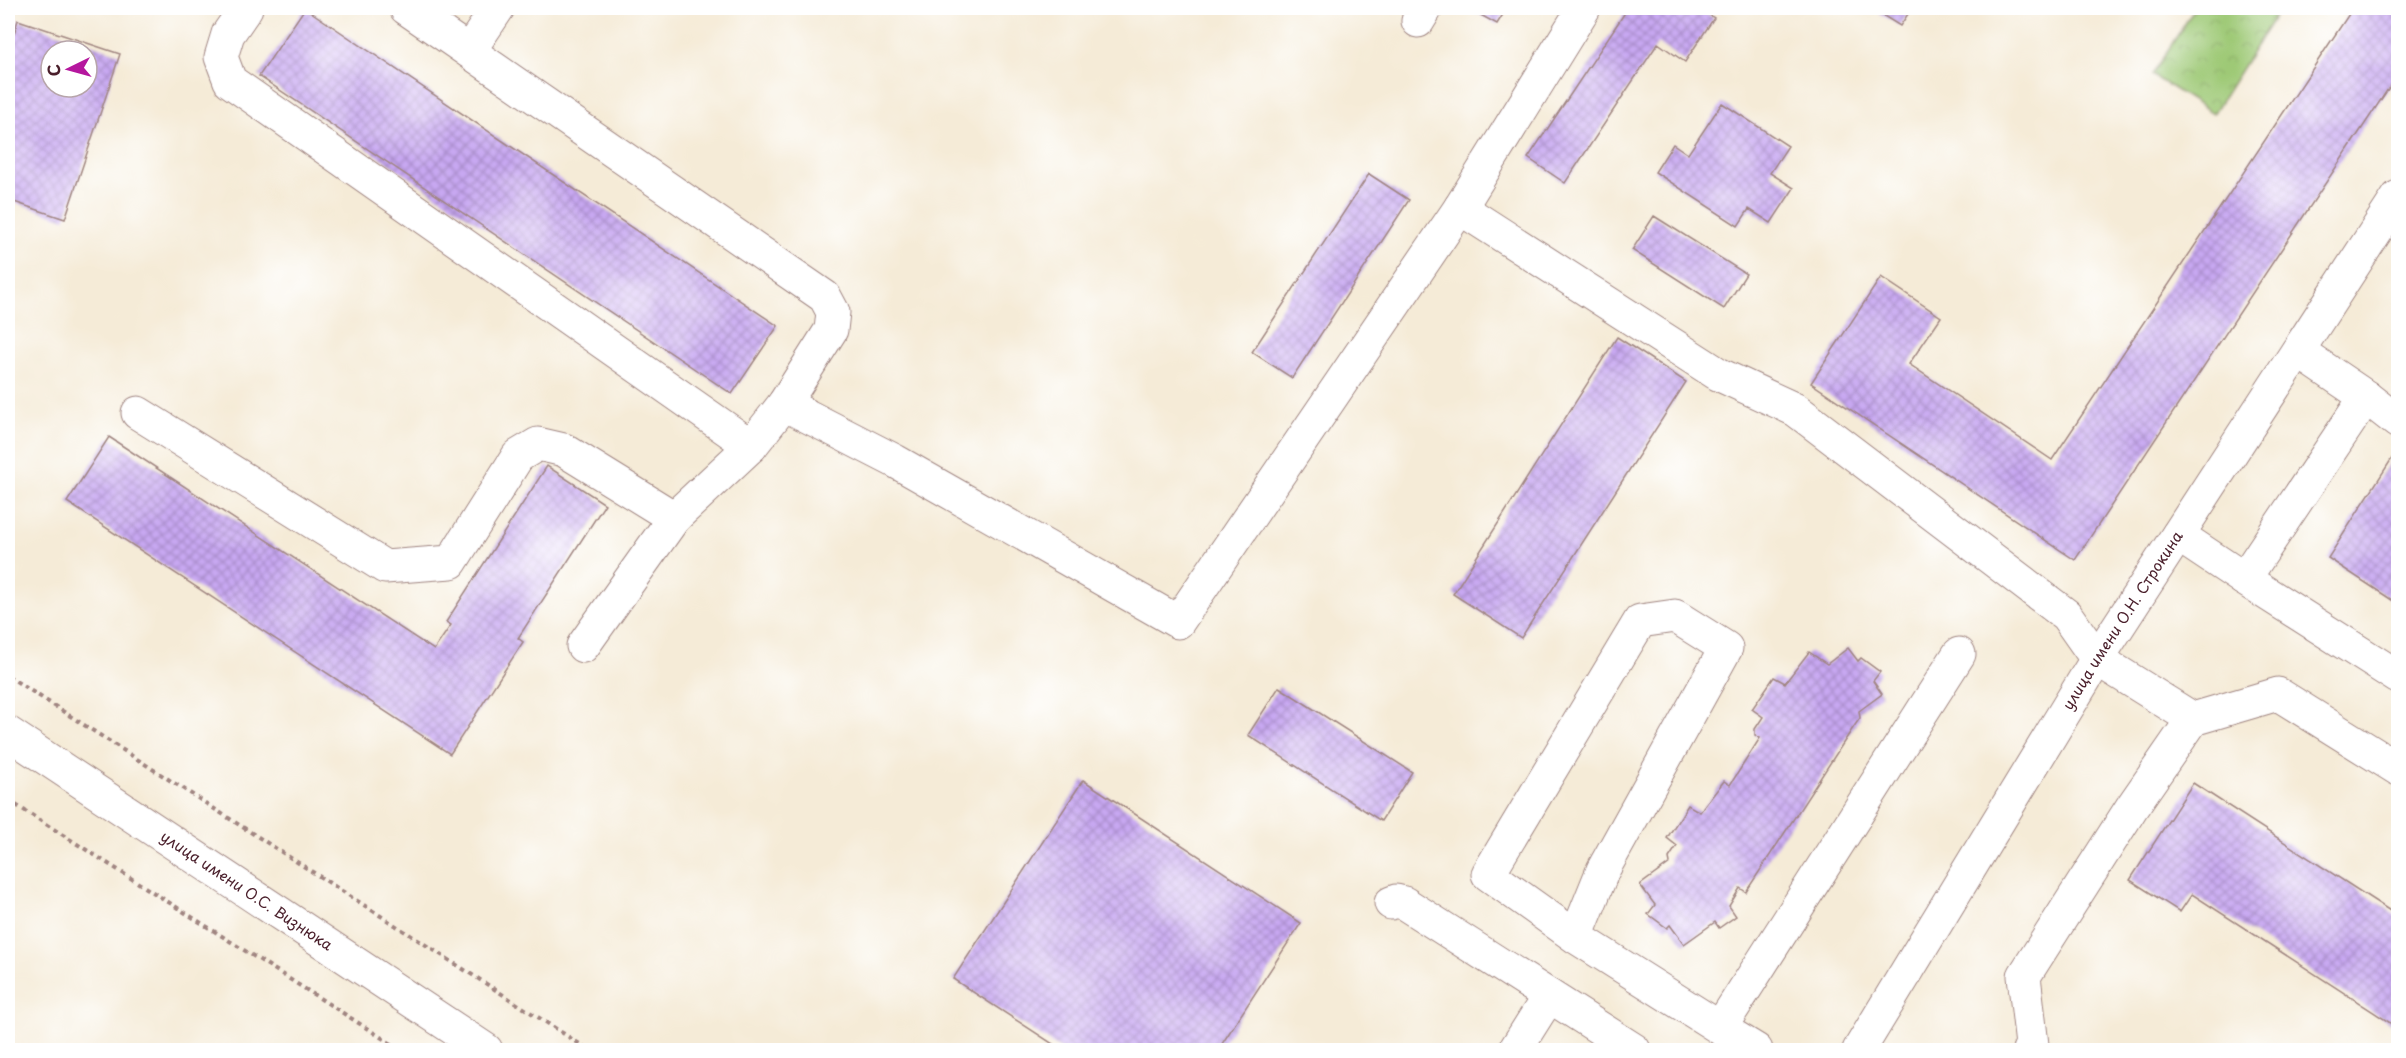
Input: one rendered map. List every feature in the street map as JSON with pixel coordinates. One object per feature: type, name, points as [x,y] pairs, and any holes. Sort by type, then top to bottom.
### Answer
[{"type":"street","points":[[246,8],[228,34],[221,57],[230,81],[751,446]]},
{"type":"street","points":[[406,8],[825,297],[832,312],[831,330],[784,404],[751,446],[674,518],[582,646]]},
{"type":"street","points":[[469,51],[498,8]]},
{"type":"street","points":[[784,404],[895,461],[1178,622],[1460,208],[1584,8]]},
{"type":"street","name":"улица имени О.Н. Строкина","points":[[1858,1050],[2097,659],[2398,197]]},
{"type":"street","points":[[1460,208],[1718,374],[1796,410],[2066,615],[2097,659],[2193,719]]},
{"type":"street","points":[[2298,351],[2366,397],[2398,422]]},
{"type":"street","points":[[2244,579],[2366,397]]},
{"type":"street","points":[[138,413],[385,567],[451,562],[518,456],[538,444],[564,450],[674,518]]},
{"type":"street","points":[[2178,535],[2398,677]]},
{"type":"street","points":[[1576,937],[1603,870],[1726,648],[1675,615],[1640,621],[1488,874],[1576,937],[1756,1050]]},
{"type":"street","points":[[1720,1028],[1959,654]]},
{"type":"street","points":[[2034,1049],[2024,976],[2132,807],[2193,719],[2278,694],[2398,769]]},
{"type":"street","name":"улица имени О.С. Визнюка","points":[[8,733],[486,1050]]},
{"type":"street","points":[[1390,903],[1396,901],[1404,903],[1634,1050]]},
{"type":"street","points":[[1515,1050],[1549,996]]},
{"type":"path","points":[[8,676],[589,1050]]},
{"type":"path","points":[[8,800],[401,1050]]},
{"type":"green space","points":[[2195,8],[2280,8],[2213,114],[2152,75]]},
{"type":"building","points":[[305,8],[778,326],[732,394],[259,76]]},
{"type":"building","points":[[1468,8],[1507,8],[1497,24]]},
{"type":"building","points":[[1628,8],[1699,8],[1714,18],[1685,62],[1658,43],[1565,183],[1528,158]]},
{"type":"building","points":[[1871,8],[1912,8],[1900,26]]},
{"type":"building","points":[[2353,8],[2398,8],[2398,74],[2075,560],[1811,383],[1881,277],[1941,317],[1909,364],[2052,460]]},
{"type":"building","points":[[18,20],[75,39],[39,39],[39,99],[99,99],[99,47],[120,54],[65,219],[8,200],[8,53]]},
{"type":"building","points":[[1722,103],[1788,146],[1770,173],[1794,188],[1771,223],[1749,209],[1738,226],[1655,172],[1673,144],[1688,154]]},
{"type":"building","points":[[1369,174],[1409,200],[1292,378],[1252,352]]},
{"type":"building","points":[[1654,216],[1746,274],[1724,309],[1632,250]]},
{"type":"building","points":[[1617,337],[1686,382],[1521,638],[1453,594]]},
{"type":"building","points":[[109,437],[434,650],[451,625],[446,622],[547,466],[605,504],[518,638],[523,642],[450,754],[67,502]]},
{"type":"building","points":[[2398,449],[2398,604],[2328,558]]},
{"type":"building","points":[[1848,648],[1858,661],[1861,658],[1880,672],[1873,681],[1882,694],[1859,711],[1860,718],[1746,892],[1740,888],[1729,906],[1736,916],[1719,928],[1715,922],[1684,944],[1670,925],[1667,928],[1648,914],[1655,905],[1640,885],[1670,863],[1669,858],[1677,846],[1667,838],[1688,805],[1700,812],[1724,781],[1730,785],[1760,738],[1755,735],[1755,729],[1763,717],[1752,709],[1774,677],[1785,683],[1809,652],[1827,664]]},
{"type":"building","points":[[1279,687],[1412,772],[1381,821],[1248,735]]},
{"type":"building","points":[[1083,780],[1301,923],[1218,1050],[1062,1050],[953,979]]},
{"type":"building","points":[[2193,783],[2398,916],[2398,1028],[2192,894],[2180,912],[2130,880]]}]
